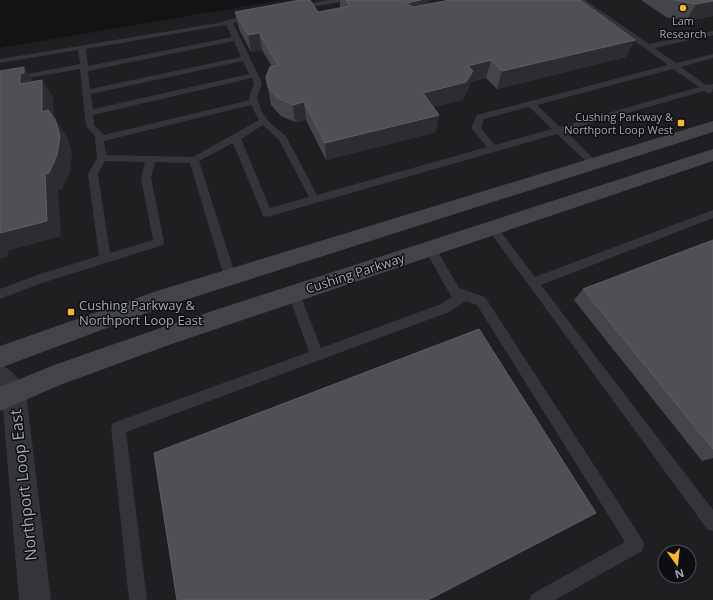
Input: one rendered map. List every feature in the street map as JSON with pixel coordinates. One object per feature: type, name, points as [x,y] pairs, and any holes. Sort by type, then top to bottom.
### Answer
[{"type":"main road","points":[[0,357],[128,309],[713,126]]},
{"type":"main road","name":"Cushing Parkway","points":[[5,389],[54,376],[168,335],[713,155]]},
{"type":"street","name":"Northport Loop East","points":[[5,389],[35,600]]},
{"type":"lane","points":[[290,9],[342,0]]},
{"type":"lane","points":[[581,0],[674,67],[709,87],[713,94]]},
{"type":"lane","points":[[1,63],[229,23],[261,14]]},
{"type":"lane","points":[[229,23],[258,83],[253,98],[258,112],[268,126],[283,138],[315,200]]},
{"type":"lane","points":[[648,47],[713,33]]},
{"type":"lane","points":[[0,81],[84,67],[236,38]]},
{"type":"lane","points":[[82,48],[90,126],[99,135],[100,139],[102,158],[94,174],[105,259]]},
{"type":"lane","points":[[493,149],[476,128],[480,117],[713,56]]},
{"type":"lane","points":[[87,92],[246,58]]},
{"type":"lane","points":[[89,113],[254,75]]},
{"type":"lane","points":[[236,138],[267,213],[709,87]]},
{"type":"lane","points":[[100,139],[254,102]]},
{"type":"lane","points":[[531,104],[594,163]]},
{"type":"lane","points":[[102,158],[194,160],[236,138],[264,121]]},
{"type":"lane","points":[[0,294],[40,279],[158,242],[146,178],[151,159]]},
{"type":"lane","points":[[194,160],[230,277]]},
{"type":"lane","points":[[533,283],[713,214]]},
{"type":"lane","points":[[492,228],[713,523]]},
{"type":"lane","points":[[430,248],[455,292],[481,301],[636,545],[538,600]]},
{"type":"lane","points":[[294,293],[317,355]]},
{"type":"lane","points":[[138,600],[118,428],[445,308],[465,295]]},
{"type":"shaded area","points":[[283,0],[713,0],[713,600],[0,600],[0,48]]},
{"type":"building","points":[[300,0],[310,0],[318,12],[350,6],[346,0],[421,0],[407,3],[413,7],[450,0],[580,0],[635,40],[502,71],[491,60],[468,66],[473,71],[466,82],[423,93],[439,115],[325,143],[304,102],[293,105],[278,98],[268,87],[266,77],[270,67],[278,65],[259,33],[248,35],[235,12]]},
{"type":"building","points":[[675,0],[713,0],[713,1],[696,4]]},
{"type":"building","points":[[24,67],[24,73],[20,74],[20,84],[42,80],[42,112],[48,110],[55,119],[60,136],[57,155],[49,173],[45,174],[47,221],[0,233],[0,71]]},
{"type":"building","points":[[713,240],[713,449],[583,289]]},
{"type":"building","points":[[479,329],[596,513],[428,600],[177,600],[154,453]]},
{"type":"place","name":"Lam Research","points":[[683,8]]},
{"type":"place","name":"Cushing Parkway & Northport Loop West","points":[[681,123]]},
{"type":"place","name":"Cushing Parkway & Northport Loop East","points":[[71,312]]}]
